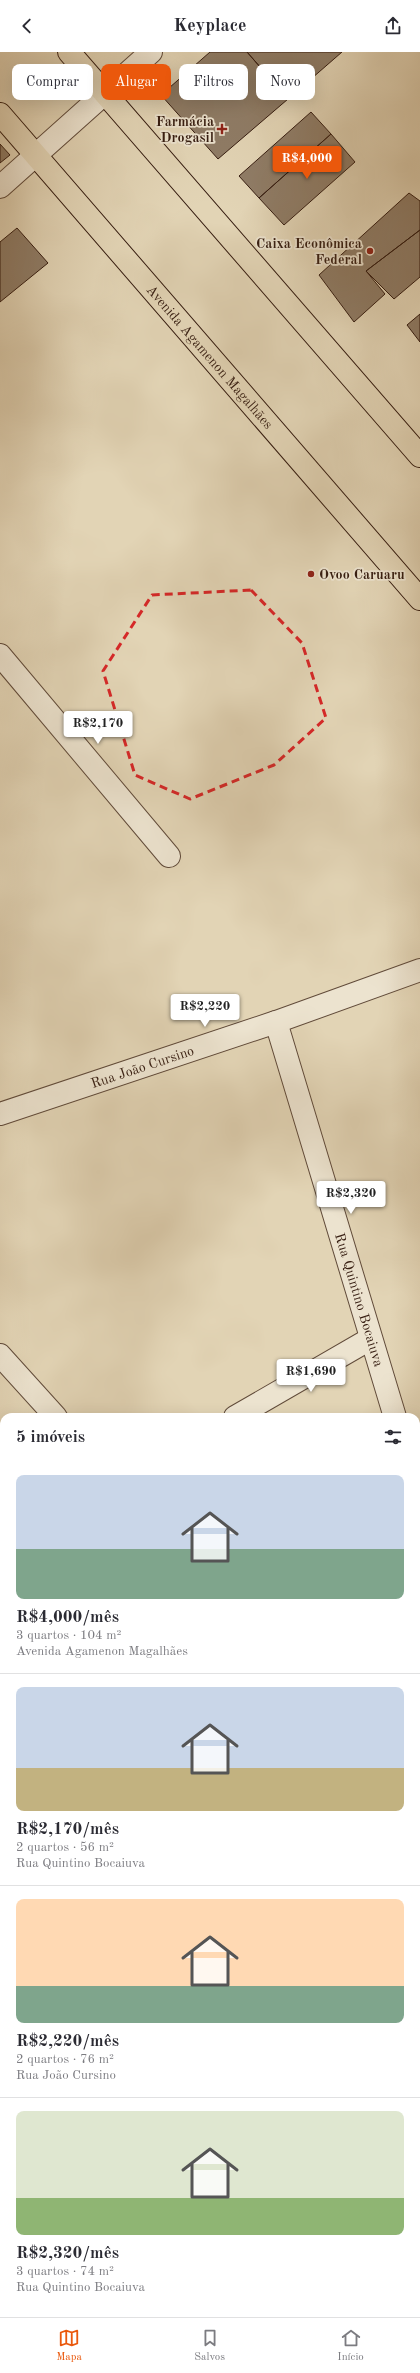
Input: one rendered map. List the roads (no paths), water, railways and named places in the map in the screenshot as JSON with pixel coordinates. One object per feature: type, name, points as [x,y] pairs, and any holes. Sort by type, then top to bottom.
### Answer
[{"type":"main road","points":[[69,52],[101,88]]},
{"type":"main road","points":[[112,100],[420,456]]},
{"type":"main road","name":"Avenida Agamenon Magalhães","points":[[0,114],[420,599]]},
{"type":"street","points":[[137,64],[151,52]]},
{"type":"street","points":[[0,187],[101,96]]},
{"type":"street","points":[[0,655],[169,856]]},
{"type":"street","name":"Rua João Cursino","points":[[0,1114],[276,1022],[420,970]]},
{"type":"street","name":"Rua Quintino Bocaiuva","points":[[276,1022],[370,1339],[394,1413]]},
{"type":"street","points":[[242,1413],[370,1339]]},
{"type":"street","points":[[0,1355],[52,1413]]},
{"type":"place","name":"Farmácia Drogasil","points":[[222,129]]},
{"type":"place","name":"Caixa Econômica Federal","points":[[370,251]]},
{"type":"place","name":"Ovoo Caruaru","points":[[311,574]]}]
